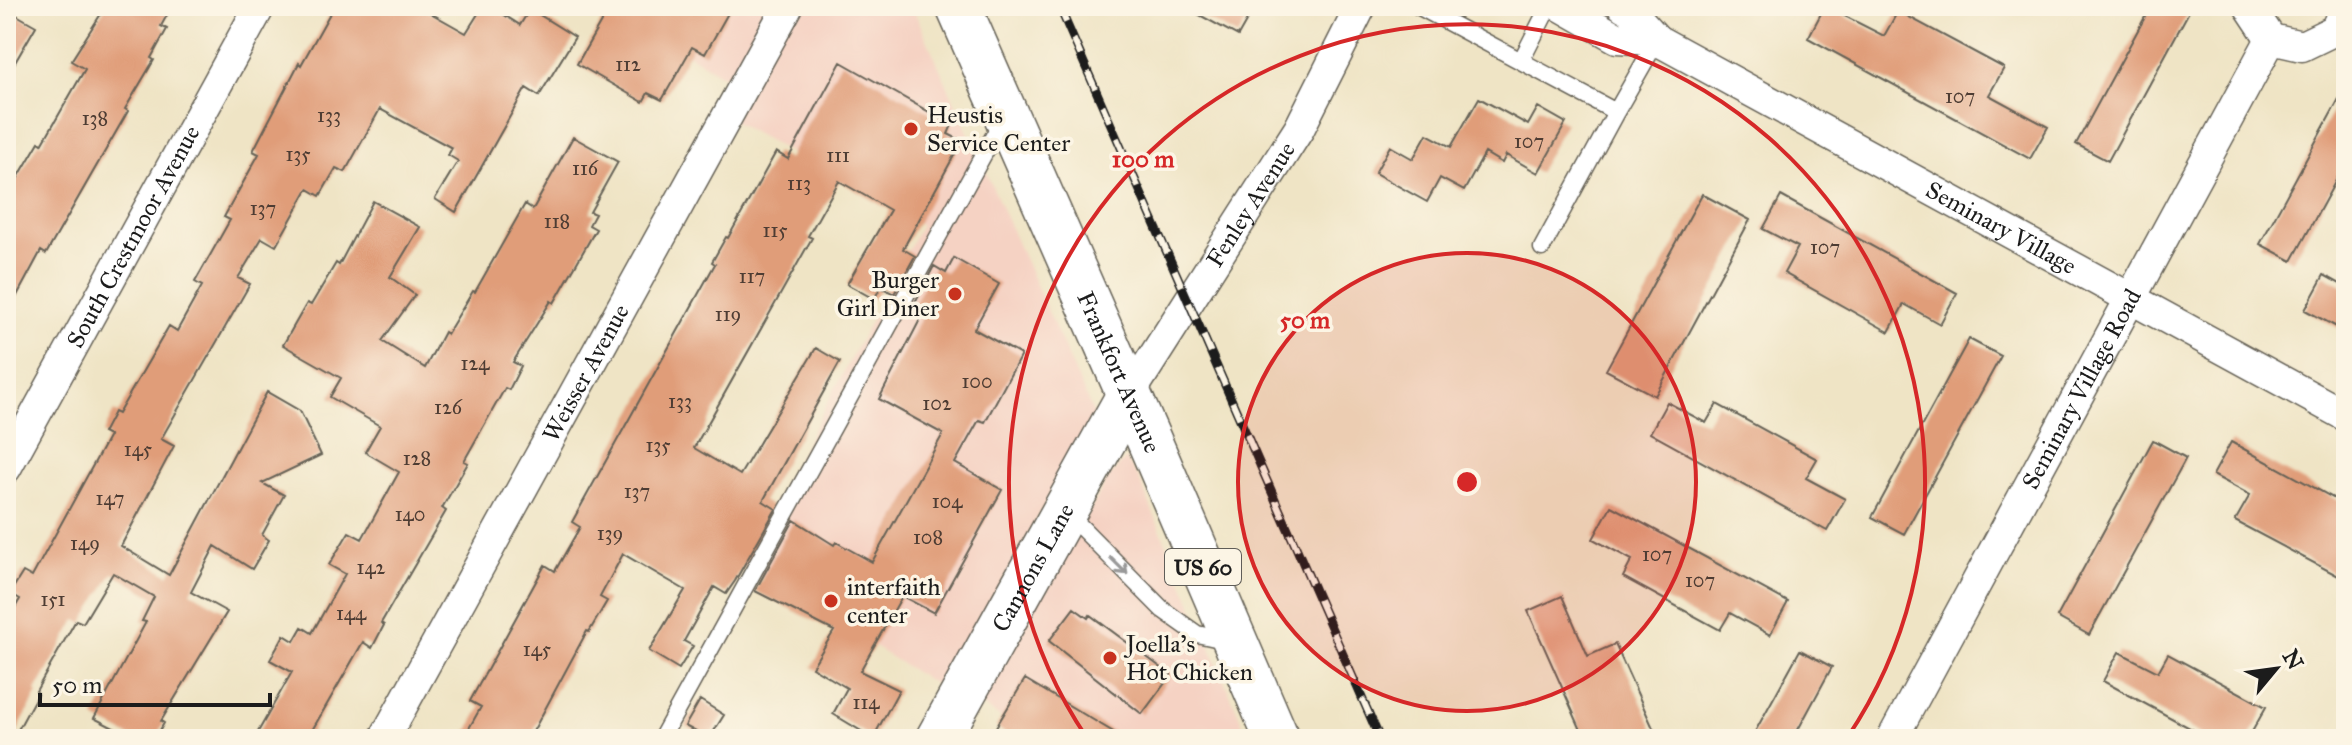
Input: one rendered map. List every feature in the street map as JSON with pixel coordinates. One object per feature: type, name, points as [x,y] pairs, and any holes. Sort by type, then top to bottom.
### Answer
[{"type":"main road","name":"Frankfort Avenue","points":[[958,6],[1129,395],[1235,642],[1271,735]]},
{"type":"main road","name":"Cannons Lane","points":[[938,739],[1129,395]]},
{"type":"street","name":"South Crestmoor Avenue","points":[[6,468],[260,6]]},
{"type":"street","name":"Weisser Avenue","points":[[384,739],[788,6]]},
{"type":"street","name":"Fenley Avenue","points":[[1129,395],[1299,129],[1361,6]]},
{"type":"street","name":"Seminary Village","points":[[1561,6],[1617,38],[1657,40]]},
{"type":"street","name":"Seminary Village","points":[[1623,6],[1657,40],[2346,416]]},
{"type":"street","points":[[2249,6],[2271,39],[2302,46],[2335,30],[2346,7]]},
{"type":"street","name":"Seminary Village Road","points":[[1892,739],[2271,39]]},
{"type":"lane","points":[[1418,6],[1616,112]]},
{"type":"lane","points":[[1521,61],[1549,6]]},
{"type":"lane","points":[[1542,248],[1657,40]]},
{"type":"lane","points":[[661,739],[1006,114]]},
{"type":"lane","points":[[1065,511],[1163,610],[1197,634],[1235,642]]},
{"type":"shaded area","points":[[609,6],[912,6],[1094,415],[944,690],[742,565],[921,225],[709,108],[725,77]]},
{"type":"shaded area","points":[[1126,459],[1139,479],[1249,739],[1033,739],[977,702],[1109,477]]},
{"type":"building","points":[[106,6],[172,6],[161,26],[167,29],[151,58],[154,60],[125,109],[128,111],[46,254],[41,251],[6,316],[6,198],[39,142],[42,144],[85,69],[71,61]]},
{"type":"building","points":[[334,6],[418,6],[466,33],[483,6],[490,6],[520,25],[530,9],[575,37],[539,96],[526,88],[456,212],[435,199],[458,161],[448,155],[452,148],[380,109],[345,172],[336,168],[320,196],[308,189],[276,246],[262,238],[238,278],[250,284],[161,439],[174,446],[121,546],[169,575],[267,392],[300,411],[321,455],[262,483],[284,495],[262,535],[269,540],[252,569],[215,546],[191,592],[227,612],[161,721],[164,723],[155,739],[135,739],[94,718],[146,622],[142,621],[154,597],[113,573],[83,623],[76,620],[13,739],[6,739],[6,623],[20,599],[10,593],[23,572],[32,577],[109,436],[103,433],[114,412],[118,414],[169,326],[177,331],[202,286],[195,282],[230,220],[224,217],[259,154],[253,151],[299,63],[301,65]]},
{"type":"building","points":[[610,6],[732,6],[705,54],[692,47],[662,100],[648,93],[643,102],[577,64]]},
{"type":"building","points":[[1183,6],[1255,6],[1238,36]]},
{"type":"building","points":[[1825,6],[1884,36],[1898,11],[2004,68],[1989,95],[2048,127],[2030,159],[1808,38]]},
{"type":"building","points":[[2151,6],[2192,6],[2108,161],[2076,144]]},
{"type":"building","points":[[6,9],[36,26],[6,78]]},
{"type":"building","points":[[841,62],[952,125],[948,134],[962,141],[903,249],[915,256],[894,294],[881,287],[874,299],[847,284],[890,210],[839,181],[808,236],[812,238],[694,448],[740,475],[816,348],[840,362],[763,501],[776,509],[726,594],[714,587],[684,641],[693,646],[679,669],[649,651],[685,590],[623,554],[600,597],[607,601],[587,631],[529,739],[463,739],[481,707],[470,701],[545,565],[555,571],[580,527],[572,522],[715,264],[712,262],[776,152],[788,159]]},
{"type":"building","points":[[2346,86],[2346,162],[2292,261],[2260,244]]},
{"type":"building","points":[[1479,98],[1528,125],[1538,107],[1566,123],[1538,173],[1506,155],[1502,163],[1485,153],[1464,191],[1440,178],[1427,202],[1375,173],[1390,146],[1413,159],[1427,134],[1451,147]]},
{"type":"building","points":[[573,137],[618,162],[590,212],[595,214],[589,225],[596,229],[554,303],[551,301],[513,362],[521,366],[509,390],[505,388],[464,461],[468,463],[442,508],[446,511],[381,623],[384,625],[372,648],[363,642],[307,739],[254,739],[292,672],[270,660],[284,635],[294,641],[302,627],[312,633],[345,574],[329,565],[349,532],[362,539],[399,472],[365,452],[380,426],[330,397],[341,378],[283,345],[307,303],[311,305],[336,263],[339,265],[373,201],[420,227],[390,277],[415,295],[382,341],[425,368],[444,332],[447,334],[475,292],[525,204],[533,209]]},
{"type":"building","points":[[1702,194],[1750,220],[1655,396],[1606,370]]},
{"type":"building","points":[[1781,196],[1957,293],[1940,324],[1904,304],[1889,332],[1784,273],[1798,247],[1763,229]]},
{"type":"building","points":[[954,258],[999,284],[974,329],[1021,355],[985,422],[979,420],[955,463],[1002,490],[934,613],[902,596],[860,671],[899,690],[873,738],[833,714],[847,688],[812,667],[834,631],[755,591],[794,520],[834,545],[836,542],[872,562],[943,434],[879,399],[924,312],[913,306],[934,266],[946,273]]},
{"type":"building","points":[[2324,275],[2346,287],[2346,332],[2305,310]]},
{"type":"building","points":[[1969,339],[2001,356],[1904,534],[1872,517]]},
{"type":"building","points":[[1667,402],[1706,423],[1717,404],[1817,459],[1806,478],[1845,499],[1827,531],[1650,433]]},
{"type":"building","points":[[2153,440],[2186,458],[2089,635],[2057,617]]},
{"type":"building","points":[[2231,442],[2346,505],[2346,580],[2235,521],[2250,495],[2213,475]]},
{"type":"building","points":[[1611,506],[1788,602],[1770,635],[1730,613],[1720,630],[1623,577],[1632,560],[1593,539]]},
{"type":"building","points":[[1562,596],[1588,656],[1615,644],[1658,739],[1585,739],[1528,611]]},
{"type":"building","name":"Joella's Hot Chicken","points":[[1074,608],[1088,618],[1090,615],[1171,675],[1142,714],[1049,641]]},
{"type":"building","points":[[1800,650],[1832,667],[1793,739],[1751,739]]},
{"type":"building","points":[[2119,652],[2158,672],[2168,654],[2266,707],[2248,739],[2210,739],[2103,681]]},
{"type":"building","points":[[1025,679],[1125,739],[1014,739],[996,727]]},
{"type":"building","points":[[700,700],[724,715],[709,739],[685,726]]},
{"type":"railway","points":[[1059,6],[1380,739]]},
{"type":"place","name":"Heustis Service Center","points":[[911,129]]},
{"type":"place","name":"Burger Girl Diner","points":[[955,294]]},
{"type":"place","name":"interfaith center","points":[[831,601]]},
{"type":"place","name":"Joella's Hot Chicken","points":[[1110,658]]}]
